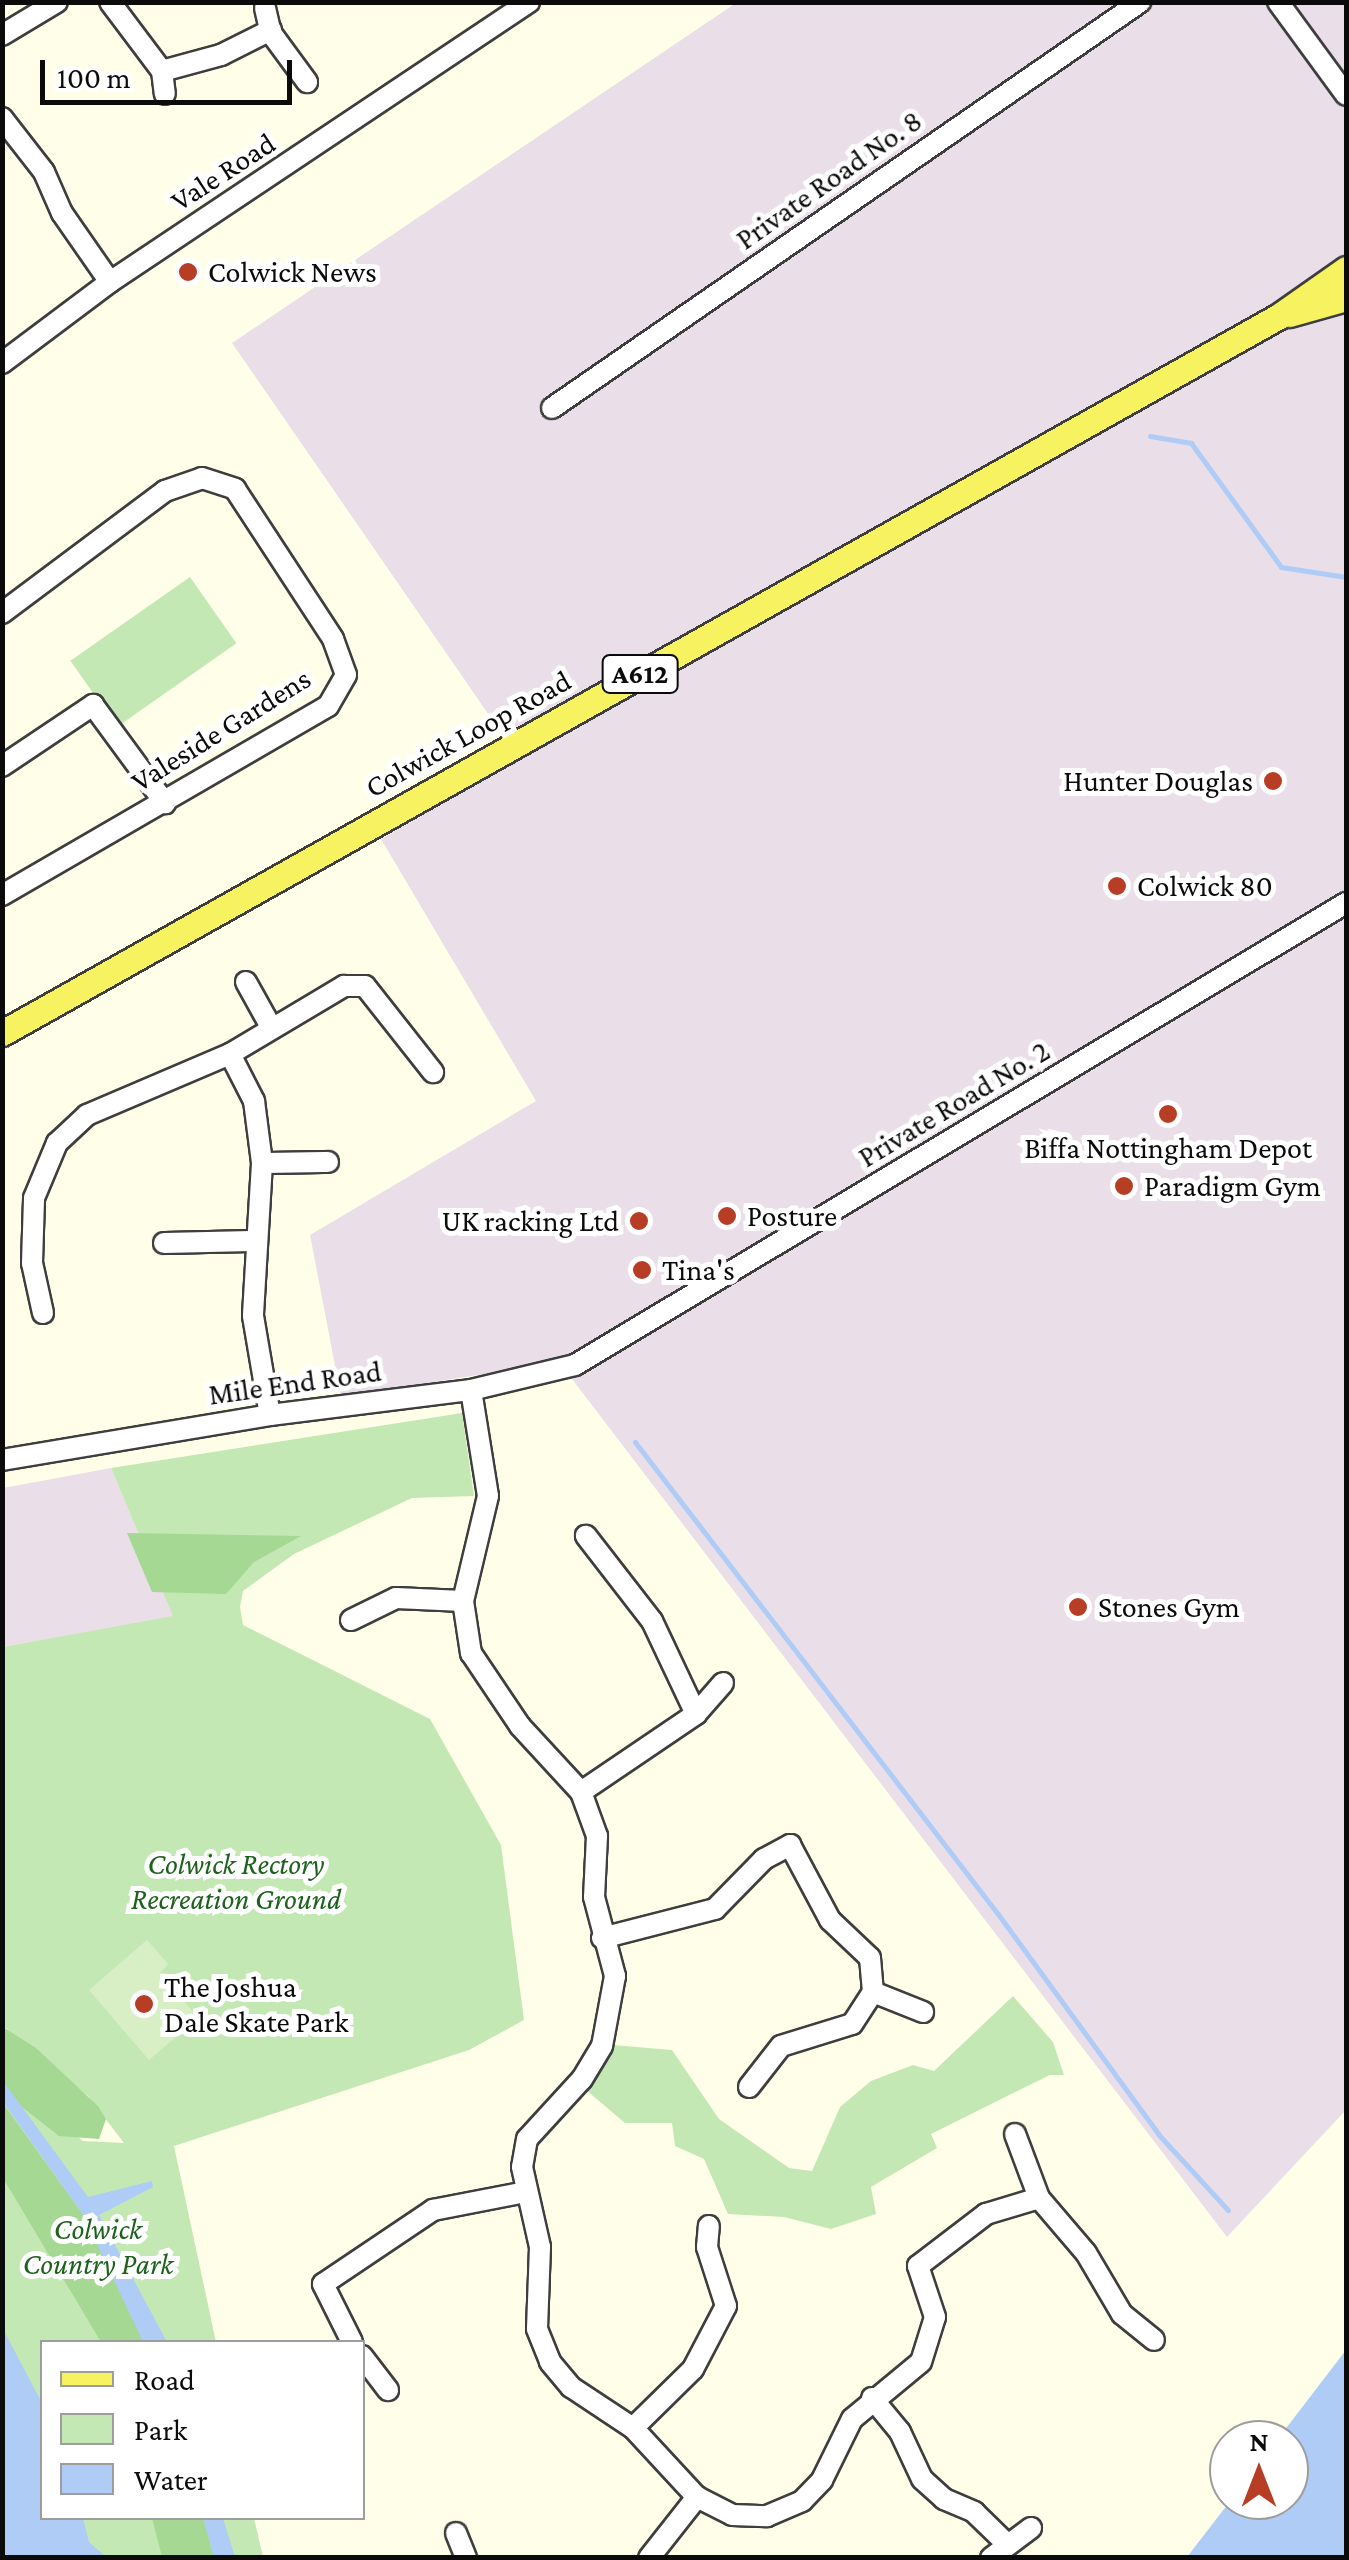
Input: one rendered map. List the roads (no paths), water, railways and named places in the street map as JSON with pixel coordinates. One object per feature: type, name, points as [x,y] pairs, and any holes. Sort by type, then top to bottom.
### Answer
[{"type":"main road","name":"Colwick Loop Road","points":[[2,1033],[1279,316],[1346,270]]},
{"type":"main road","name":"Colwick Loop Road","points":[[1279,316],[1346,298]]},
{"type":"street","points":[[2,35],[57,2]]},
{"type":"street","points":[[110,2],[162,71],[166,94]]},
{"type":"street","name":"Vale Road","points":[[2,362],[110,282],[529,2]]},
{"type":"street","name":"Private Road No. 8","points":[[552,408],[1140,2]]},
{"type":"street","points":[[1278,2],[1346,95]]},
{"type":"street","points":[[265,8],[271,30],[307,82]]},
{"type":"street","points":[[162,71],[221,55],[271,30]]},
{"type":"street","points":[[2,118],[44,172],[62,213],[110,282]]},
{"type":"street","name":"Valeside Gardens","points":[[2,613],[165,492],[202,478],[235,490],[312,605],[346,675],[328,706],[2,895]]},
{"type":"street","points":[[2,766],[93,705],[165,803]]},
{"type":"street","name":"Private Road No. 2","points":[[593,1356],[1346,903]]},
{"type":"street","points":[[246,982],[271,1027]]},
{"type":"street","points":[[44,1314],[32,1262],[34,1198],[57,1144],[87,1115],[134,1090],[230,1054],[344,986],[366,986],[434,1072]]},
{"type":"street","points":[[230,1054],[254,1101],[262,1163],[252,1240],[253,1316],[270,1415]]},
{"type":"street","points":[[262,1163],[328,1162]]},
{"type":"street","points":[[164,1243],[252,1240]]},
{"type":"street","name":"Mile End Road","points":[[2,1460],[270,1415],[471,1390],[593,1356]]},
{"type":"street","points":[[471,1390],[488,1496],[463,1601],[471,1653],[520,1726],[581,1792],[597,1836],[594,1897],[615,1976],[612,2013],[582,2078],[527,2139],[526,2192],[540,2246],[537,2329],[550,2362],[572,2387],[633,2428],[697,2497],[732,2515],[767,2516],[802,2501],[822,2480],[852,2418],[872,2398],[907,2376],[932,2342],[933,2302],[918,2266],[986,2214],[1039,2198]]},
{"type":"street","points":[[586,1536],[652,1621],[696,1714]]},
{"type":"street","points":[[351,1620],[396,1598],[463,1601]]},
{"type":"street","points":[[581,1792],[696,1714],[723,1683]]},
{"type":"street","points":[[602,1938],[715,1910],[764,1858],[790,1845],[830,1920],[870,1958],[873,1992],[852,2024],[781,2046],[749,2087]]},
{"type":"street","points":[[873,1992],[923,2012]]},
{"type":"street","points":[[1014,2134],[1039,2198],[1086,2253],[1122,2314],[1154,2340]]},
{"type":"street","points":[[351,2340],[323,2284],[433,2210],[526,2192]]},
{"type":"street","points":[[633,2428],[693,2368],[726,2306],[707,2247],[710,2226]]},
{"type":"street","points":[[365,2360],[388,2390]]},
{"type":"street","points":[[872,2398],[900,2432],[922,2479],[944,2499],[974,2512],[998,2550],[1031,2528]]},
{"type":"street","points":[[648,2558],[697,2497]]},
{"type":"street","points":[[456,2534],[466,2558]]},
{"type":"water","points":[[3,2081],[88,2197],[152,2181],[153,2187],[99,2215],[166,2340],[142,2340],[84,2216],[3,2102]]},
{"type":"water","points":[[2,2327],[40,2399],[40,2520],[84,2520],[89,2542],[106,2557],[3,2557]]},
{"type":"water","points":[[1346,2350],[1346,2557],[1187,2557],[1216,2520],[1309,2520],[1309,2420],[1292,2420]]},
{"type":"water","points":[[204,2520],[224,2520],[235,2557],[214,2557]]},
{"type":"waterway","points":[[1150,436],[1191,443],[1281,567],[1346,577]]},
{"type":"waterway","points":[[635,1442],[998,1914],[1159,2135],[1228,2210]]},
{"type":"place","name":"Colwick News","points":[[188,272]]},
{"type":"place","name":"Hunter Douglas","points":[[1273,781]]},
{"type":"place","name":"Colwick 80","points":[[1117,886]]},
{"type":"place","name":"Biffa Nottingham Depot","points":[[1168,1114]]},
{"type":"place","name":"Paradigm Gym","points":[[1124,1186]]},
{"type":"place","name":"Posture","points":[[727,1216]]},
{"type":"place","name":"UK racking Ltd","points":[[639,1221]]},
{"type":"place","name":"Tina's","points":[[642,1270]]},
{"type":"place","name":"Stones Gym","points":[[1078,1607]]},
{"type":"place","name":"The Joshua Dale Skate Park","points":[[144,2004]]},
{"type":"park label","name":"Colwick Rectory Recreation Ground","points":[[236,1881]]},
{"type":"park label","name":"Colwick Country Park","points":[[98,2246]]}]
